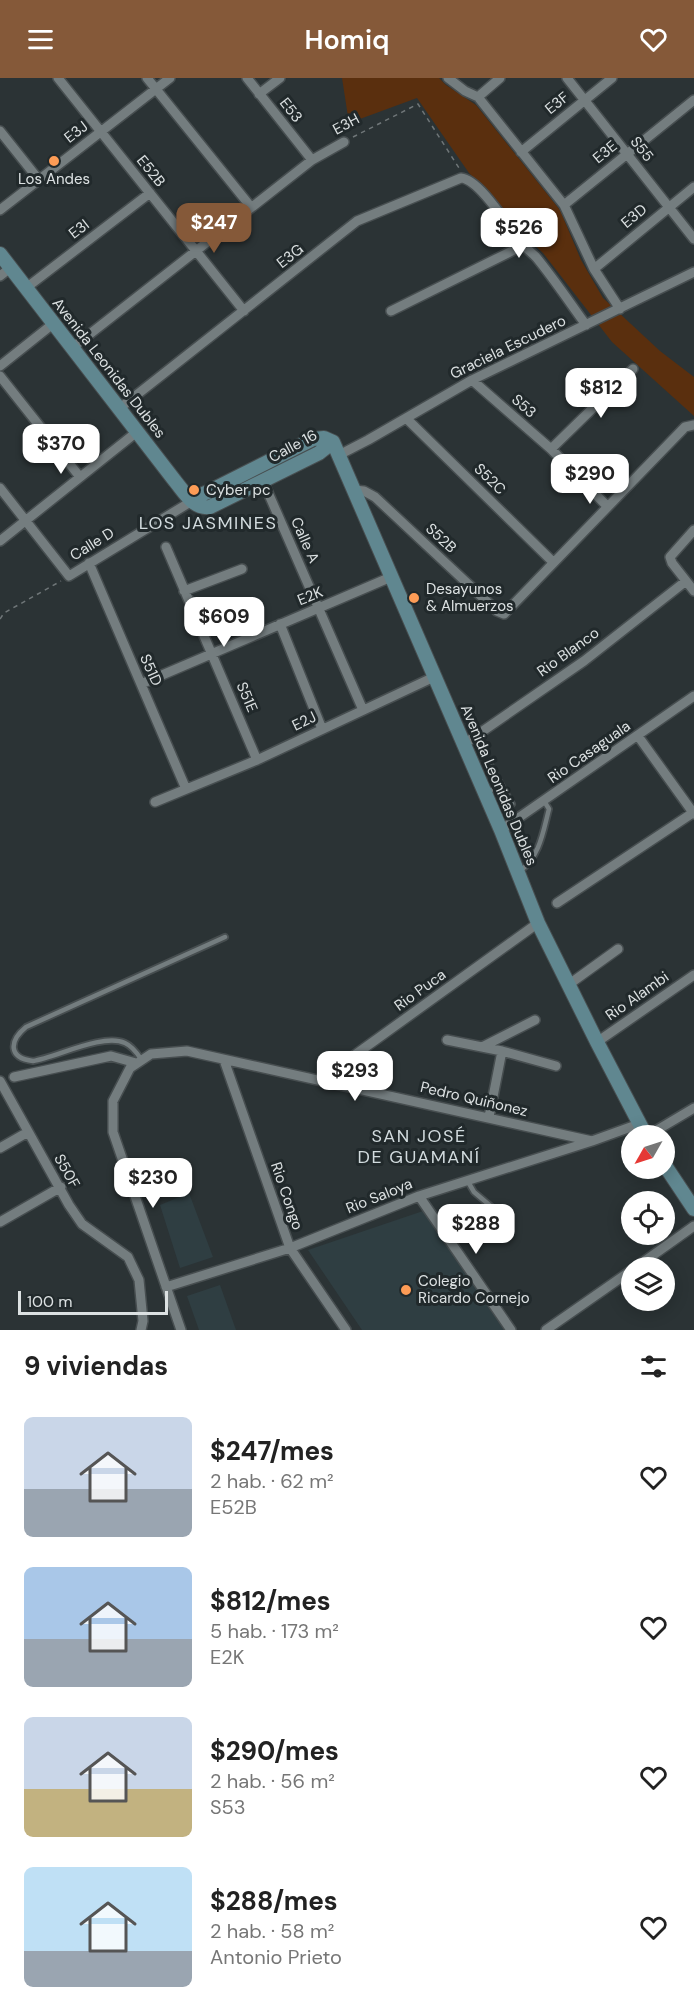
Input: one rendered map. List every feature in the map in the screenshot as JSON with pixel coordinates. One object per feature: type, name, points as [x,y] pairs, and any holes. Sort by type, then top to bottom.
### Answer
[{"type":"main road","name":"Avenida Leonidas Dubles","points":[[0,255],[5,272],[26,288],[192,501]]},
{"type":"main road","name":"Calle 16","points":[[324,438],[336,448],[327,448],[210,507],[199,506],[192,501],[195,497],[313,439],[324,438]]},
{"type":"main road","name":"Avenida Leonidas Dubles","points":[[336,448],[501,830],[538,923],[640,1125]]},
{"type":"main road","points":[[674,1179],[694,1209]]},
{"type":"street","name":"E52B","points":[[58,78],[244,311]]},
{"type":"street","points":[[147,78],[251,207]]},
{"type":"street","name":"E3J","points":[[0,210],[170,78]]},
{"type":"street","name":"E53","points":[[247,78],[312,160]]},
{"type":"street","points":[[259,94],[280,78]]},
{"type":"street","points":[[448,78],[465,91],[478,97],[564,205],[594,269],[620,309]]},
{"type":"street","points":[[478,97],[500,78]]},
{"type":"street","name":"S55","points":[[567,78],[694,239]]},
{"type":"street","name":"E3F","points":[[521,152],[612,78]]},
{"type":"street","name":"E3E","points":[[564,205],[694,100]]},
{"type":"street","points":[[0,131],[39,180]]},
{"type":"street","name":"E3H","points":[[72,348],[312,160],[344,142]]},
{"type":"street","name":"E3G","points":[[120,408],[357,221],[460,178],[466,178]]},
{"type":"street","points":[[466,178],[496,208],[524,246],[537,258],[586,325]]},
{"type":"street","name":"E3D","points":[[594,269],[694,187]]},
{"type":"street","name":"E3I","points":[[26,288],[150,193]]},
{"type":"street","points":[[391,310],[524,246]]},
{"type":"street","name":"Graciela Escudero","points":[[336,448],[368,440],[472,380],[694,272]]},
{"type":"street","points":[[0,366],[54,323]]},
{"type":"street","points":[[551,449],[633,369]]},
{"type":"street","points":[[0,376],[80,477]]},
{"type":"street","name":"S53","points":[[472,380],[551,449],[607,506]]},
{"type":"street","name":"S52C","points":[[406,418],[553,562]]},
{"type":"street","points":[[553,562],[685,428],[693,425]]},
{"type":"street","points":[[0,541],[138,431]]},
{"type":"street","name":"Calle A","points":[[263,480],[363,710]]},
{"type":"street","points":[[0,488],[69,576]]},
{"type":"street","name":"S52B","points":[[354,490],[364,491],[375,497],[504,615],[553,562]]},
{"type":"street","name":"Calle D","points":[[69,576],[192,501]]},
{"type":"street","points":[[694,530],[670,557],[672,563],[694,591]]},
{"type":"street","name":"S51E","points":[[166,547],[257,760]]},
{"type":"street","name":"S51D","points":[[89,562],[186,789]]},
{"type":"street","points":[[184,591],[242,569]]},
{"type":"street","name":"E2K","points":[[141,684],[391,577]]},
{"type":"street","name":"Rio Blanco","points":[[464,744],[584,661],[686,580]]},
{"type":"street","points":[[280,624],[322,729]]},
{"type":"street","name":"E2J","points":[[155,802],[257,760],[434,677]]},
{"type":"street","name":"Rio Casaguala","points":[[501,830],[694,696]]},
{"type":"street","points":[[557,903],[694,813],[638,736]]},
{"type":"street","name":"Rio Puca","points":[[320,1080],[538,923]]},
{"type":"street","points":[[568,985],[618,949]]},
{"type":"street","name":"Rio Alambi","points":[[597,1042],[694,975]]},
{"type":"street","points":[[482,1047],[535,1020]]},
{"type":"street","points":[[447,1040],[556,1066]]},
{"type":"street","name":"Pedro Quiñonez","points":[[138,1061],[150,1054],[187,1051],[592,1141]]},
{"type":"street","points":[[489,1118],[502,1052]]},
{"type":"street","points":[[14,1077],[111,1056],[138,1061],[119,1086],[113,1101],[112,1131],[181,1330]]},
{"type":"street","name":"Rio Congo","points":[[224,1059],[290,1248],[346,1330]]},
{"type":"street","name":"S50F","points":[[0,1081],[69,1205],[82,1224],[128,1257],[139,1280],[143,1321],[141,1330]]},
{"type":"street","name":"Rio Saloya","points":[[659,1125],[694,1108]]},
{"type":"street","points":[[0,1149],[28,1132]]},
{"type":"street","name":"Rio Saloya","points":[[166,1287],[290,1248],[419,1196],[467,1180],[592,1141],[621,1136]]},
{"type":"street","points":[[0,1222],[60,1187]]},
{"type":"street","points":[[419,1196],[511,1330]]},
{"type":"street","points":[[650,1257],[694,1226]]},
{"type":"street","points":[[546,1330],[621,1277]]},
{"type":"lane","points":[[490,765],[512,804]]},
{"type":"lane","points":[[485,793],[501,785]]},
{"type":"lane","points":[[518,872],[527,866],[536,854],[549,809],[544,801]]},
{"type":"lane","points":[[138,1061],[133,1048],[116,1040],[33,1061],[18,1055],[13,1043],[26,1027],[225,937]]},
{"type":"lane","points":[[467,1180],[474,1192],[506,1219]]},
{"type":"path","name":"E3H","points":[[344,142],[418,104],[466,178]]},
{"type":"path","points":[[0,617],[69,576]]},
{"type":"shaded area","points":[[342,78],[439,78],[476,105],[560,210],[581,260],[603,298],[660,351],[694,377],[694,416],[612,342],[543,253],[469,173],[417,98],[349,123]]},
{"type":"shaded area","points":[[189,1193],[213,1257],[180,1268],[160,1205]]},
{"type":"shaded area","name":"Colegio Ricardo Cornejo","points":[[423,1211],[504,1330],[362,1330],[308,1250]]},
{"type":"shaded area","points":[[220,1285],[236,1330],[199,1330],[187,1296]]},
{"type":"place","name":"Los Andes","points":[[54,161]]},
{"type":"place","name":"Cyber pc","points":[[194,490]]},
{"type":"place","name":"Desayunos & Almuerzos","points":[[414,598]]},
{"type":"place","name":"Colegio Ricardo Cornejo","points":[[406,1290]]},
{"type":"district","name":"LOS JASMINES","points":[[208,523]]},
{"type":"district","name":"SAN JOSÉ DE GUAMANÍ","points":[[419,1146]]}]
